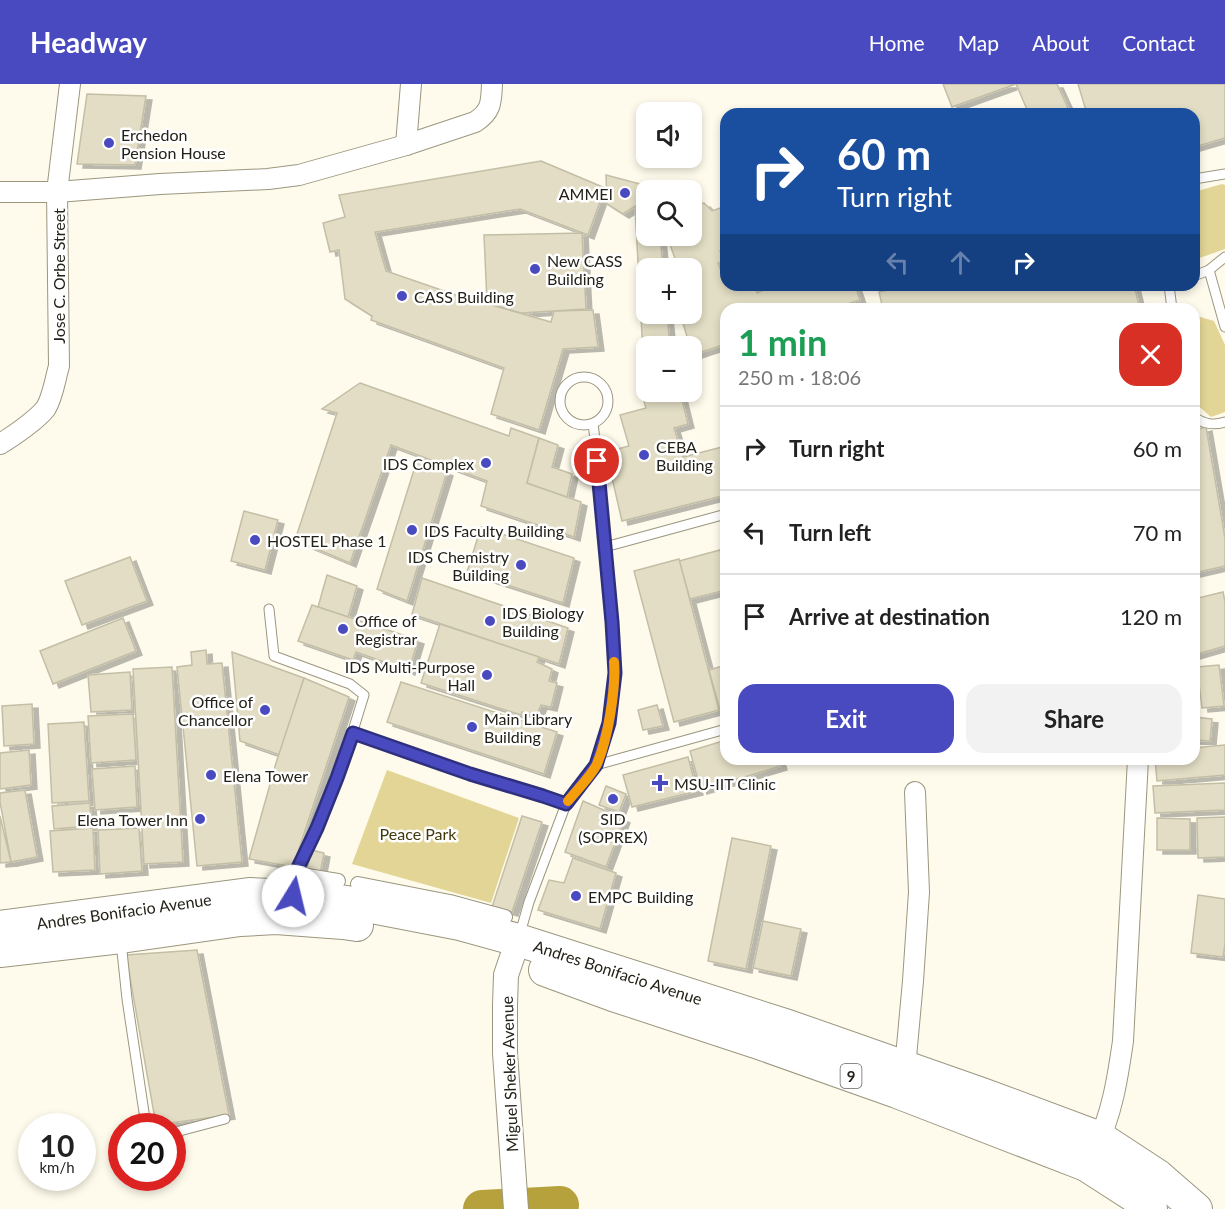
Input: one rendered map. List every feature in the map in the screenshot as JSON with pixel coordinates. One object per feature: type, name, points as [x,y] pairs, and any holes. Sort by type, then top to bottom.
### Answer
[{"type":"highway","name":"Andres Bonifacio Avenue","points":[[0,927],[249,894],[294,885],[346,902],[460,924],[512,938],[788,1026],[982,1094],[1093,1152],[1151,1209]]},
{"type":"highway","name":"Andres Bonifacio Avenue","points":[[0,951],[240,920],[287,919],[355,925],[444,941],[512,938],[613,995],[897,1092],[1093,1152],[1158,1176],[1196,1209]]},
{"type":"street","name":"Jose C. Orbe Street","points":[[0,444],[16,434],[45,409],[53,392],[58,366],[57,192],[70,84]]},
{"type":"street","points":[[406,145],[411,84]]},
{"type":"street","points":[[0,192],[57,192],[268,179],[299,175],[466,126],[483,117],[489,109],[492,84]]},
{"type":"street","points":[[1093,1152],[1117,1081],[1123,1041],[1138,765]]},
{"type":"street","points":[[904,1068],[919,892],[915,792]]},
{"type":"street","points":[[294,885],[338,881]]},
{"type":"street","points":[[358,884],[450,902],[512,938]]},
{"type":"street","name":"Miguel Sheker Avenue","points":[[512,938],[506,975],[505,1053],[514,1199]]},
{"type":"lane","points":[[1200,178],[1225,174]]},
{"type":"lane","points":[[1200,274],[1209,270],[1225,257]]},
{"type":"lane","points":[[1209,270],[1225,327]]},
{"type":"lane","points":[[577,377],[593,378],[606,390],[608,406],[605,414],[593,424],[577,425],[564,416],[560,408],[559,400],[564,386],[577,377]]},
{"type":"lane","points":[[1200,422],[1209,424],[1225,422]]},
{"type":"lane","points":[[512,938],[529,902],[566,804],[596,765],[609,723],[615,673],[593,424]]},
{"type":"lane","points":[[605,546],[720,516]]},
{"type":"lane","points":[[269,609],[274,656],[350,684],[364,695],[337,778],[294,885]]},
{"type":"lane","points":[[596,765],[720,731]]},
{"type":"lane","points":[[353,733],[470,774],[566,804]]},
{"type":"lane","points":[[121,937],[144,1113]]},
{"type":"lane","points":[[186,1129],[225,1119]]},
{"type":"green space","points":[[1225,185],[1225,249],[1200,258],[1200,190]]},
{"type":"green space","points":[[1200,317],[1214,321],[1225,345],[1225,412],[1211,417],[1200,407]]},
{"type":"green space","name":"Peace Park","points":[[387,770],[519,818],[491,903],[352,864]]},
{"type":"building","points":[[943,84],[1016,84],[952,107]]},
{"type":"building","points":[[1016,84],[1057,84],[1068,108],[1026,108]]},
{"type":"building","points":[[1078,84],[1225,84],[1225,138],[1200,145],[1200,108],[1085,108]]},
{"type":"building","name":"Erchedon Pension House","points":[[87,94],[146,96],[135,165],[77,164]]},
{"type":"building","name":"CASS Building","points":[[541,161],[605,188],[588,235],[520,209],[375,232],[386,271],[453,294],[551,322],[554,311],[593,310],[598,347],[563,349],[539,430],[491,414],[504,368],[371,320],[372,316],[345,299],[339,250],[330,252],[323,223],[345,217],[339,195]]},
{"type":"building","name":"AMMEI","points":[[606,175],[636,183],[636,206],[623,214],[607,204]]},
{"type":"building","points":[[704,203],[712,211],[720,208],[720,263],[718,263],[720,291],[756,291],[757,293],[762,291],[857,291],[860,300],[850,303],[720,303],[720,346],[702,352],[702,336],[687,336],[683,324],[702,324],[702,258],[675,258],[670,246],[702,246],[702,204]]},
{"type":"building","name":"New CASS Building","points":[[582,233],[586,309],[521,313],[487,303],[484,235]]},
{"type":"building","points":[[637,246],[661,246],[662,258],[638,258]]},
{"type":"building","points":[[1136,291],[1138,303],[882,303],[879,292]]},
{"type":"building","points":[[641,324],[668,324],[669,336],[642,336]]},
{"type":"building","name":"IDS Complex","points":[[360,383],[509,436],[511,428],[539,438],[527,483],[581,502],[574,537],[481,506],[487,481],[391,445],[350,563],[295,540],[337,413],[322,409]]},
{"type":"building","name":"CEBA Building","points":[[644,402],[682,402],[688,424],[674,428],[683,457],[720,448],[720,496],[622,521],[606,452],[629,446],[620,415],[646,408]]},
{"type":"building","points":[[1206,427],[1225,538],[1225,566],[1200,572],[1200,428]]},
{"type":"building","points":[[539,438],[558,445],[552,467],[572,474],[567,497],[527,483]]},
{"type":"building","name":"IDS Faculty Building","points":[[417,460],[447,472],[407,601],[377,589]]},
{"type":"building","name":"HOSTEL Phase 1","points":[[244,511],[278,520],[265,570],[231,561]]},
{"type":"building","name":"IDS Chemistry Building","points":[[481,527],[574,558],[563,603],[467,572]]},
{"type":"building","points":[[720,550],[720,592],[690,599],[679,561]]},
{"type":"building","points":[[130,557],[147,601],[82,625],[65,581]]},
{"type":"building","points":[[679,559],[719,710],[674,722],[634,571]]},
{"type":"building","points":[[327,575],[357,586],[348,617],[318,607]]},
{"type":"building","name":"IDS Biology Building","points":[[422,578],[568,628],[559,664],[412,614]]},
{"type":"building","points":[[1223,592],[1225,646],[1200,653],[1200,598]]},
{"type":"building","name":"Office of Registrar","points":[[312,605],[418,640],[409,671],[356,652],[353,660],[298,641]]},
{"type":"building","points":[[123,618],[136,651],[53,684],[40,651]]},
{"type":"building","name":"IDS Multi-Purpose Hall","points":[[440,624],[539,657],[537,662],[552,669],[549,681],[557,683],[551,707],[541,705],[536,717],[522,712],[521,715],[421,683]]},
{"type":"building","name":"Elena Tower","points":[[206,650],[207,664],[222,663],[242,862],[197,866],[177,667],[192,665],[191,652]]},
{"type":"building","name":"Office of Chancellor","points":[[232,652],[304,678],[280,755],[240,741]]},
{"type":"building","points":[[1219,665],[1224,706],[1202,708],[1200,667]]},
{"type":"building","points":[[172,667],[183,862],[144,864],[133,669]]},
{"type":"building","points":[[720,667],[720,710],[709,670]]},
{"type":"building","points":[[130,672],[132,710],[91,712],[88,675]]},
{"type":"building","points":[[304,678],[349,697],[293,867],[249,859],[276,763]]},
{"type":"building","name":"Main Library Building","points":[[401,682],[557,732],[544,774],[387,722]]},
{"type":"building","points":[[32,704],[34,744],[4,746],[2,706]]},
{"type":"building","points":[[657,705],[663,726],[643,730],[638,710]]},
{"type":"building","points":[[133,714],[136,760],[91,763],[88,716]]},
{"type":"building","points":[[1200,718],[1212,719],[1210,741],[1200,740]]},
{"type":"building","points":[[84,722],[89,801],[52,803],[48,724]]},
{"type":"building","points":[[720,742],[720,765],[781,766],[701,790],[690,751]]},
{"type":"building","points":[[1225,745],[1225,775],[1157,781],[1156,765],[1200,765],[1200,747]]},
{"type":"building","points":[[29,750],[31,785],[0,789],[0,753]]},
{"type":"building","name":"MSU-IIT Clinic","points":[[688,757],[697,791],[632,807],[623,775]]},
{"type":"building","points":[[135,766],[137,807],[95,810],[92,769]]},
{"type":"building","points":[[1225,783],[1225,810],[1155,813],[1153,786]]},
{"type":"building","name":"SID (SOPREX)","points":[[606,786],[626,794],[619,812],[599,805]]},
{"type":"building","points":[[25,790],[37,857],[11,862],[0,793]]},
{"type":"building","points":[[583,801],[624,819],[606,867],[565,852]]},
{"type":"building","points":[[90,803],[91,826],[54,829],[52,806]]},
{"type":"building","points":[[0,816],[11,862],[0,863]]},
{"type":"building","points":[[522,816],[542,822],[512,912],[492,907]]},
{"type":"building","points":[[1225,817],[1225,857],[1198,858],[1197,818]]},
{"type":"building","points":[[1157,818],[1190,819],[1190,850],[1157,850]]},
{"type":"building","points":[[93,828],[95,870],[53,872],[50,831]]},
{"type":"building","points":[[139,828],[142,871],[100,874],[98,830]]},
{"type":"building","points":[[732,838],[771,846],[746,969],[708,961]]},
{"type":"building","points":[[312,850],[324,853],[320,874],[306,872]]},
{"type":"building","name":"EMPC Building","points":[[573,858],[616,873],[600,929],[538,910],[549,880],[564,883]]},
{"type":"building","points":[[1198,895],[1225,899],[1223,957],[1191,953]]},
{"type":"building","points":[[763,921],[801,929],[791,976],[753,968]]},
{"type":"building","points":[[197,950],[229,1115],[186,1121],[186,1113],[154,1113],[126,955]]},
{"type":"waterway","points":[[482,1209],[560,1205]]},
{"type":"slow traffic","points":[[568,801],[596,765],[609,723],[615,673],[614,662]]},
{"type":"place","name":"Erchedon Pension House","points":[[109,143]]},
{"type":"place","name":"AMMEI","points":[[625,193]]},
{"type":"place","name":"New CASS Building","points":[[535,269]]},
{"type":"place","name":"CASS Building","points":[[402,296]]},
{"type":"place","name":"CEBA Building","points":[[644,455]]},
{"type":"place","name":"IDS Complex","points":[[486,463]]},
{"type":"place","name":"IDS Faculty Building","points":[[412,530]]},
{"type":"place","name":"HOSTEL Phase 1","points":[[255,540]]},
{"type":"place","name":"IDS Chemistry Building","points":[[521,565]]},
{"type":"place","name":"IDS Biology Building","points":[[490,621]]},
{"type":"place","name":"Office of Registrar","points":[[343,629]]},
{"type":"place","name":"IDS Multi-Purpose Hall","points":[[487,675]]},
{"type":"place","name":"Office of Chancellor","points":[[265,710]]},
{"type":"place","name":"Main Library Building","points":[[472,727]]},
{"type":"place","name":"Elena Tower","points":[[211,775]]},
{"type":"place","name":"MSU-IIT Clinic","points":[[660,783]]},
{"type":"place","name":"SID (SOPREX)","points":[[613,799]]},
{"type":"place","name":"Elena Tower Inn","points":[[200,819]]},
{"type":"place","name":"EMPC Building","points":[[576,896]]},
{"type":"route","points":[[293,896],[295,874],[317,828],[353,733],[470,774],[566,804],[596,765],[609,723],[615,673],[597,461]]}]
